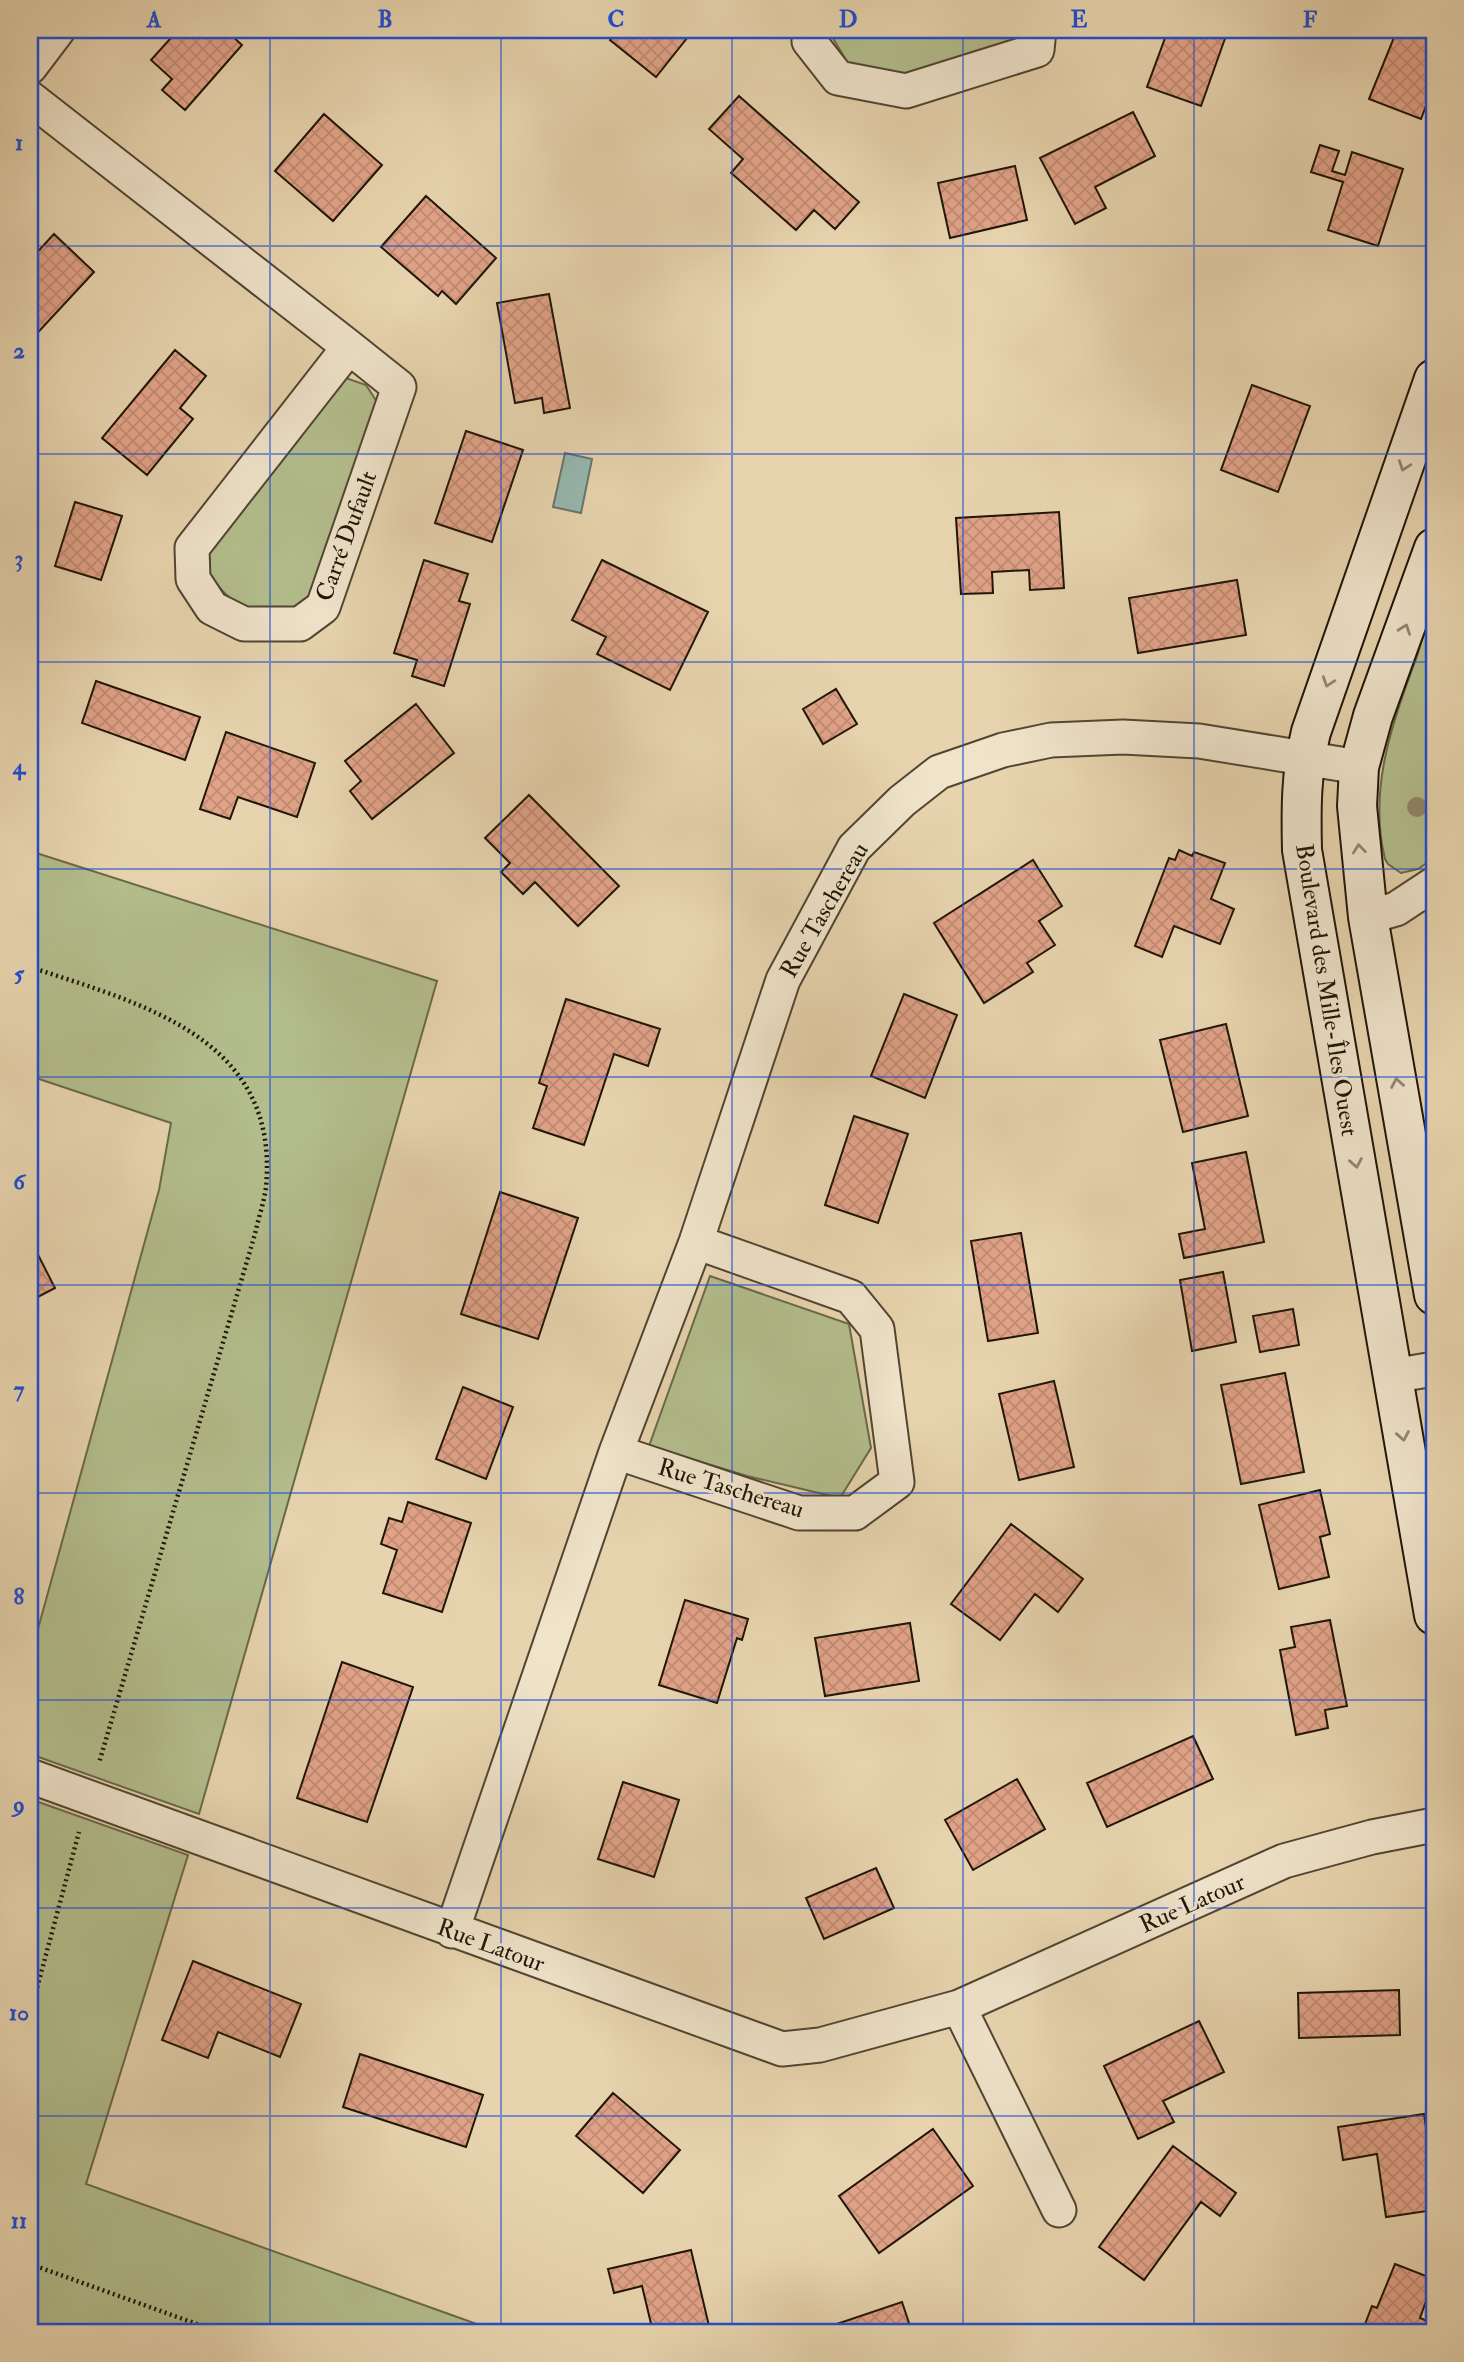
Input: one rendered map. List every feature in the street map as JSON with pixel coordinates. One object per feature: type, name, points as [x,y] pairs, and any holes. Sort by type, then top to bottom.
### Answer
[{"type":"street","points":[[30,67],[58,30]]},
{"type":"street","points":[[811,30],[809,41],[838,78],[906,91],[1037,50],[1039,30]]},
{"type":"street","name":"Carré Dufault","points":[[30,98],[349,347],[399,387],[323,607],[300,624],[244,624],[212,608],[192,579],[192,548],[349,347]]},
{"type":"street","name":"Boulevard des Mille-Îles Ouest","points":[[1434,379],[1322,697],[1305,757],[1302,850],[1434,1615]]},
{"type":"street","points":[[1431,571],[1373,716],[1359,767],[1357,831],[1368,917],[1434,1295]]},
{"type":"street","name":"Rue Taschereau","points":[[452,1931],[616,1452],[696,1242],[783,979],[854,848],[939,772],[1003,750],[1051,740],[1155,738],[1259,748],[1359,767]]},
{"type":"street","points":[[1368,917],[1396,909],[1434,884]]},
{"type":"street","name":"Rue Taschereau","points":[[616,1452],[799,1513],[855,1513],[897,1482],[877,1329],[851,1297],[696,1242]]},
{"type":"street","points":[[1392,1376],[1434,1369]]},
{"type":"street","name":"Rue Latour","points":[[30,1776],[782,2049],[820,2045],[959,2007],[1284,1861],[1372,1837],[1434,1825]]},
{"type":"street","points":[[959,2007],[1059,2210]]},
{"type":"path","points":[[30,967],[164,1015],[223,1055],[255,1104],[267,1165],[265,1190],[255,1234],[94,1777]]},
{"type":"path","points":[[30,2014],[79,1831]]},
{"type":"path","points":[[30,2264],[219,2332]]},
{"type":"green space","points":[[828,30],[1030,30],[1030,40],[910,77],[849,65]]},
{"type":"green space","points":[[343,377],[366,385],[377,402],[314,601],[299,610],[285,612],[260,611],[240,605],[225,594],[204,567],[206,544]]},
{"type":"green space","points":[[1434,615],[1434,858],[1418,869],[1401,873],[1385,859],[1380,833],[1381,782],[1391,732],[1425,630]]},
{"type":"green space","points":[[30,851],[437,981],[199,1814],[30,1754],[30,1658],[159,1190],[171,1123],[30,1076]]},
{"type":"green space","points":[[710,1276],[849,1324],[871,1448],[840,1498],[747,1476],[649,1446]]},
{"type":"green space","points":[[30,1799],[188,1855],[86,2184],[499,2332],[30,2332]]},
{"type":"water","points":[[565,453],[592,459],[581,513],[553,507]]},
{"type":"building","points":[[178,30],[234,30],[230,34],[242,45],[185,110],[162,90],[172,79],[151,60]]},
{"type":"building","points":[[618,30],[686,30],[691,33],[656,77],[610,40]]},
{"type":"building","points":[[1146,30],[1228,30],[1201,106],[1147,87],[1165,38]]},
{"type":"building","points":[[1397,30],[1424,30],[1434,34],[1434,85],[1421,119],[1369,99]]},
{"type":"building","points":[[739,96],[859,202],[835,229],[814,210],[796,230],[731,173],[743,159],[709,129]]},
{"type":"building","points":[[1133,112],[1155,156],[1095,187],[1106,208],[1075,224],[1040,158]]},
{"type":"building","points":[[324,114],[382,165],[333,221],[275,171]]},
{"type":"building","points":[[1320,145],[1339,151],[1332,171],[1345,175],[1352,152],[1403,169],[1378,246],[1328,230],[1343,182],[1311,172]]},
{"type":"building","points":[[1015,166],[1027,220],[950,238],[938,183]]},
{"type":"building","points":[[426,196],[496,258],[456,304],[442,291],[438,296],[381,247]]},
{"type":"building","points":[[54,234],[94,272],[30,341],[30,260]]},
{"type":"building","points":[[549,294],[570,408],[544,413],[542,398],[515,403],[497,303]]},
{"type":"building","points":[[175,350],[206,376],[180,408],[193,419],[147,475],[102,438]]},
{"type":"building","points":[[1252,385],[1310,406],[1278,492],[1221,470]]},
{"type":"building","points":[[466,431],[523,450],[492,542],[435,523]]},
{"type":"building","points":[[75,502],[122,516],[101,580],[55,566]]},
{"type":"building","points":[[1059,512],[1064,588],[1030,590],[1029,570],[992,572],[993,593],[961,594],[956,518]]},
{"type":"building","points":[[424,560],[468,574],[459,601],[470,604],[444,686],[412,676],[417,660],[394,653]]},
{"type":"building","points":[[602,560],[708,612],[670,690],[597,654],[606,637],[572,620]]},
{"type":"building","points":[[1237,580],[1246,635],[1138,653],[1129,598]]},
{"type":"building","points":[[96,681],[200,717],[185,760],[82,723]]},
{"type":"building","points":[[836,689],[857,724],[823,744],[803,709]]},
{"type":"building","points":[[416,704],[454,753],[372,819],[350,791],[361,781],[345,761]]},
{"type":"building","points":[[226,732],[315,763],[297,817],[238,797],[230,819],[200,809]]},
{"type":"building","points":[[529,795],[619,886],[578,926],[535,882],[523,894],[501,872],[510,863],[485,838]]},
{"type":"building","points":[[1179,850],[1192,856],[1194,852],[1225,863],[1211,899],[1234,909],[1220,944],[1174,926],[1162,957],[1135,946],[1169,858],[1175,860]]},
{"type":"building","points":[[1033,860],[1062,906],[1039,921],[1055,945],[1027,963],[1033,972],[984,1003],[934,923]]},
{"type":"building","points":[[904,994],[957,1015],[925,1098],[871,1076]]},
{"type":"building","points":[[566,999],[660,1029],[648,1066],[614,1054],[584,1145],[533,1128],[547,1086],[539,1083]]},
{"type":"building","points":[[1226,1024],[1248,1116],[1183,1132],[1160,1040]]},
{"type":"building","points":[[854,1116],[908,1134],[878,1223],[825,1205]]},
{"type":"building","points":[[1246,1152],[1264,1242],[1184,1258],[1179,1234],[1205,1229],[1192,1163]]},
{"type":"building","points":[[500,1192],[578,1218],[538,1339],[461,1314]]},
{"type":"building","points":[[1021,1233],[1038,1333],[988,1341],[971,1241]]},
{"type":"building","points":[[30,1239],[55,1288],[30,1301]]},
{"type":"building","points":[[1223,1272],[1236,1342],[1192,1351],[1180,1280]]},
{"type":"building","points":[[1293,1309],[1299,1345],[1260,1352],[1253,1316]]},
{"type":"building","points":[[1285,1373],[1304,1472],[1241,1484],[1221,1385]]},
{"type":"building","points":[[1054,1381],[1074,1467],[1019,1480],[999,1394]]},
{"type":"building","points":[[463,1387],[513,1407],[486,1479],[436,1459]]},
{"type":"building","points":[[1320,1490],[1330,1534],[1320,1537],[1329,1577],[1279,1589],[1259,1505]]},
{"type":"building","points":[[408,1502],[471,1523],[442,1612],[383,1593],[397,1550],[381,1544],[389,1518],[402,1522]]},
{"type":"building","points":[[1011,1524],[1083,1579],[1058,1612],[1035,1594],[1000,1640],[951,1604]]},
{"type":"building","points":[[685,1600],[748,1619],[742,1640],[737,1638],[717,1703],[659,1685]]},
{"type":"building","points":[[1330,1620],[1347,1706],[1325,1710],[1328,1728],[1296,1735],[1280,1650],[1295,1647],[1291,1627]]},
{"type":"building","points":[[910,1623],[919,1681],[825,1696],[815,1638]]},
{"type":"building","points":[[342,1662],[413,1687],[367,1822],[297,1798]]},
{"type":"building","points":[[1193,1736],[1213,1779],[1107,1827],[1087,1783]]},
{"type":"building","points":[[1017,1779],[1045,1829],[973,1870],[945,1820]]},
{"type":"building","points":[[623,1782],[679,1800],[654,1877],[598,1859]]},
{"type":"building","points":[[876,1868],[894,1908],[824,1939],[806,1898]]},
{"type":"building","points":[[193,1961],[301,2004],[280,2057],[218,2032],[208,2058],[162,2040]]},
{"type":"building","points":[[1399,1990],[1400,2035],[1299,2038],[1298,1993]]},
{"type":"building","points":[[1199,2021],[1224,2072],[1163,2101],[1174,2122],[1138,2139],[1104,2066]]},
{"type":"building","points":[[360,2054],[483,2095],[466,2147],[343,2107]]},
{"type":"building","points":[[613,2093],[680,2150],[643,2193],[576,2136]]},
{"type":"building","points":[[1424,2114],[1434,2178],[1434,2210],[1386,2217],[1377,2154],[1343,2160],[1338,2127]]},
{"type":"building","points":[[933,2129],[973,2186],[879,2253],[839,2196]]},
{"type":"building","points":[[1173,2146],[1236,2193],[1220,2216],[1201,2202],[1144,2280],[1099,2247]]},
{"type":"building","points":[[691,2250],[710,2330],[653,2332],[642,2286],[614,2293],[608,2269]]},
{"type":"building","points":[[1395,2264],[1434,2279],[1420,2318],[1434,2324],[1431,2332],[1362,2332],[1372,2306],[1377,2308]]},
{"type":"building","points":[[902,2302],[912,2332],[813,2332]]},
{"type":"building","points":[[1096,2325],[1107,2332],[1091,2332]]}]
